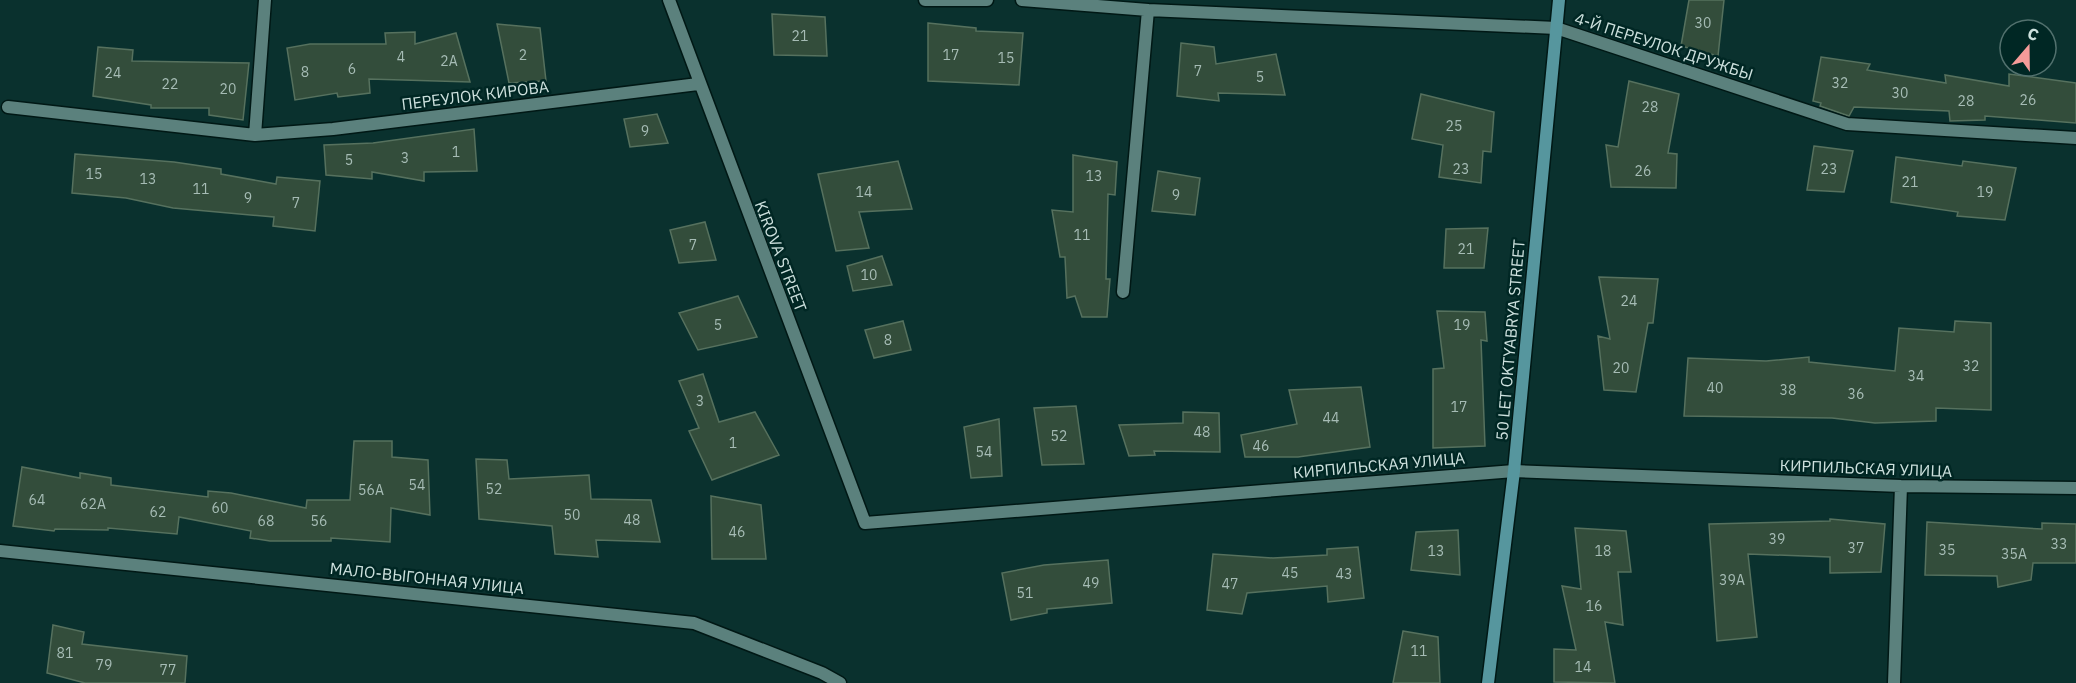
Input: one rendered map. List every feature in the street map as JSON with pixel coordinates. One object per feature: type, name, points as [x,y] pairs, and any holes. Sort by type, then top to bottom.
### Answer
[{"type":"main road","name":"50 LET OKTYABRYA STREET","points":[[1488,683],[1514,471],[1559,0]]},
{"type":"street","points":[[255,135],[265,0]]},
{"type":"street","name":"KIROVA STREET","points":[[669,0],[698,84],[865,523]]},
{"type":"street","points":[[925,0],[987,0]]},
{"type":"street","name":"4-Й ПЕРЕУЛОК ДРУЖБЫ","points":[[1022,0],[1148,10],[1557,28],[1847,124],[2076,138]]},
{"type":"street","points":[[1123,292],[1148,10]]},
{"type":"street","name":"ПЕРЕУЛОК КИРОВА","points":[[8,107],[255,135],[333,129],[698,84]]},
{"type":"street","name":"КИРПИЛЬСКАЯ УЛИЦА","points":[[865,523],[1514,471],[1901,486],[2076,488]]},
{"type":"street","points":[[1894,683],[1901,486]]},
{"type":"street","name":"МАЛО-ВЫГОННАЯ УЛИЦА","points":[[0,551],[694,623],[822,673],[840,683]]},
{"type":"building","points":[[1689,0],[1724,0],[1718,56],[1681,46]]},
{"type":"building","points":[[772,14],[825,17],[827,56],[774,55]]},
{"type":"building","points":[[928,23],[976,28],[976,31],[1023,33],[1019,85],[928,81]]},
{"type":"building","points":[[497,24],[540,28],[546,81],[509,83]]},
{"type":"building","points":[[415,32],[415,44],[456,33],[470,82],[369,79],[370,93],[338,97],[337,93],[295,100],[287,48],[310,44],[386,44],[385,33]]},
{"type":"building","points":[[1181,43],[1214,47],[1216,64],[1276,54],[1285,95],[1218,93],[1219,101],[1177,96]]},
{"type":"building","points":[[98,47],[133,50],[132,61],[249,63],[243,120],[209,115],[209,108],[151,108],[151,105],[93,96]]},
{"type":"building","points":[[1821,57],[1870,64],[1867,70],[1946,83],[1945,75],[2009,86],[2009,78],[2039,78],[2076,83],[2076,123],[1985,116],[1985,120],[1950,121],[1949,111],[1854,107],[1849,116],[1820,106],[1821,103],[1813,101]]},
{"type":"building","points":[[1629,81],[1679,94],[1668,153],[1677,154],[1676,188],[1611,187],[1606,145],[1618,147]]},
{"type":"building","points":[[1421,94],[1494,112],[1491,152],[1483,151],[1481,183],[1439,177],[1443,145],[1412,139]]},
{"type":"building","points":[[657,114],[668,143],[630,147],[624,119]]},
{"type":"building","points":[[474,129],[477,171],[424,172],[424,181],[372,172],[372,179],[326,175],[324,145],[373,143]]},
{"type":"building","points":[[1814,146],[1853,151],[1844,192],[1807,190]]},
{"type":"building","points":[[75,154],[174,162],[221,169],[221,174],[276,184],[277,177],[320,181],[315,231],[273,226],[274,217],[173,208],[126,198],[72,193]]},
{"type":"building","points":[[1073,155],[1117,162],[1115,195],[1108,194],[1106,279],[1110,279],[1107,317],[1082,317],[1075,296],[1067,298],[1065,257],[1060,257],[1052,210],[1073,212]]},
{"type":"building","points":[[1896,157],[1962,166],[1963,161],[2016,168],[2005,220],[1957,216],[1958,212],[1891,202]]},
{"type":"building","points":[[898,161],[912,209],[859,212],[869,248],[836,251],[818,174]]},
{"type":"building","points":[[1158,171],[1200,178],[1195,215],[1152,211]]},
{"type":"building","points":[[705,222],[716,260],[679,263],[670,230]]},
{"type":"building","points":[[1488,228],[1484,268],[1444,268],[1446,229]]},
{"type":"building","points":[[882,256],[892,285],[853,291],[847,266]]},
{"type":"building","points":[[1599,277],[1658,279],[1653,323],[1648,323],[1636,392],[1604,390],[1598,336],[1610,339]]},
{"type":"building","points":[[738,296],[757,337],[698,350],[679,313]]},
{"type":"building","points":[[1437,311],[1485,312],[1487,341],[1481,340],[1485,446],[1433,448],[1433,369],[1444,368]]},
{"type":"building","points":[[903,321],[911,350],[874,358],[865,330]]},
{"type":"building","points":[[1955,321],[1991,323],[1991,410],[1936,408],[1936,421],[1875,423],[1832,418],[1684,416],[1688,358],[1766,361],[1809,357],[1809,362],[1895,371],[1899,328],[1954,332]]},
{"type":"building","points":[[703,374],[719,422],[755,412],[779,455],[712,480],[689,431],[699,428],[679,381]]},
{"type":"building","points":[[1361,387],[1370,447],[1298,457],[1245,457],[1241,435],[1297,424],[1289,390]]},
{"type":"building","points":[[1076,406],[1084,464],[1042,465],[1034,408]]},
{"type":"building","points":[[1183,412],[1219,413],[1220,452],[1154,451],[1155,455],[1129,456],[1119,425],[1183,423]]},
{"type":"building","points":[[999,419],[1002,476],[971,478],[964,427]]},
{"type":"building","points":[[354,441],[392,441],[392,457],[428,460],[430,515],[391,508],[390,542],[331,538],[331,541],[270,541],[250,538],[251,531],[179,517],[177,534],[108,528],[108,530],[55,529],[54,531],[13,526],[22,467],[80,478],[80,473],[111,478],[111,485],[208,497],[208,491],[231,493],[306,508],[307,500],[350,500]]},
{"type":"building","points":[[476,459],[507,460],[509,479],[589,475],[591,499],[651,500],[660,542],[596,540],[598,557],[555,554],[552,526],[479,519]]},
{"type":"building","points":[[711,496],[761,505],[766,559],[712,559]]},
{"type":"building","points":[[1830,519],[1885,524],[1881,572],[1830,573],[1830,557],[1748,554],[1757,637],[1717,641],[1709,524],[1830,521]]},
{"type":"building","points":[[1927,522],[2042,529],[2042,523],[2076,524],[2076,563],[2033,563],[2031,580],[1998,587],[1997,576],[1925,575]]},
{"type":"building","points":[[1575,528],[1626,531],[1631,572],[1618,572],[1623,625],[1605,622],[1615,683],[1554,682],[1554,649],[1576,650],[1562,586],[1581,589]]},
{"type":"building","points":[[1458,530],[1460,575],[1411,570],[1416,532]]},
{"type":"building","points":[[1358,547],[1364,598],[1328,602],[1327,586],[1247,593],[1242,614],[1207,610],[1213,554],[1273,558],[1327,555],[1327,549]]},
{"type":"building","points":[[1108,560],[1112,603],[1047,609],[1047,613],[1011,620],[1002,573],[1044,565]]},
{"type":"building","points":[[53,625],[84,632],[82,644],[187,656],[185,683],[85,683],[47,673]]},
{"type":"building","points":[[1403,631],[1438,637],[1440,683],[1393,683]]}]
